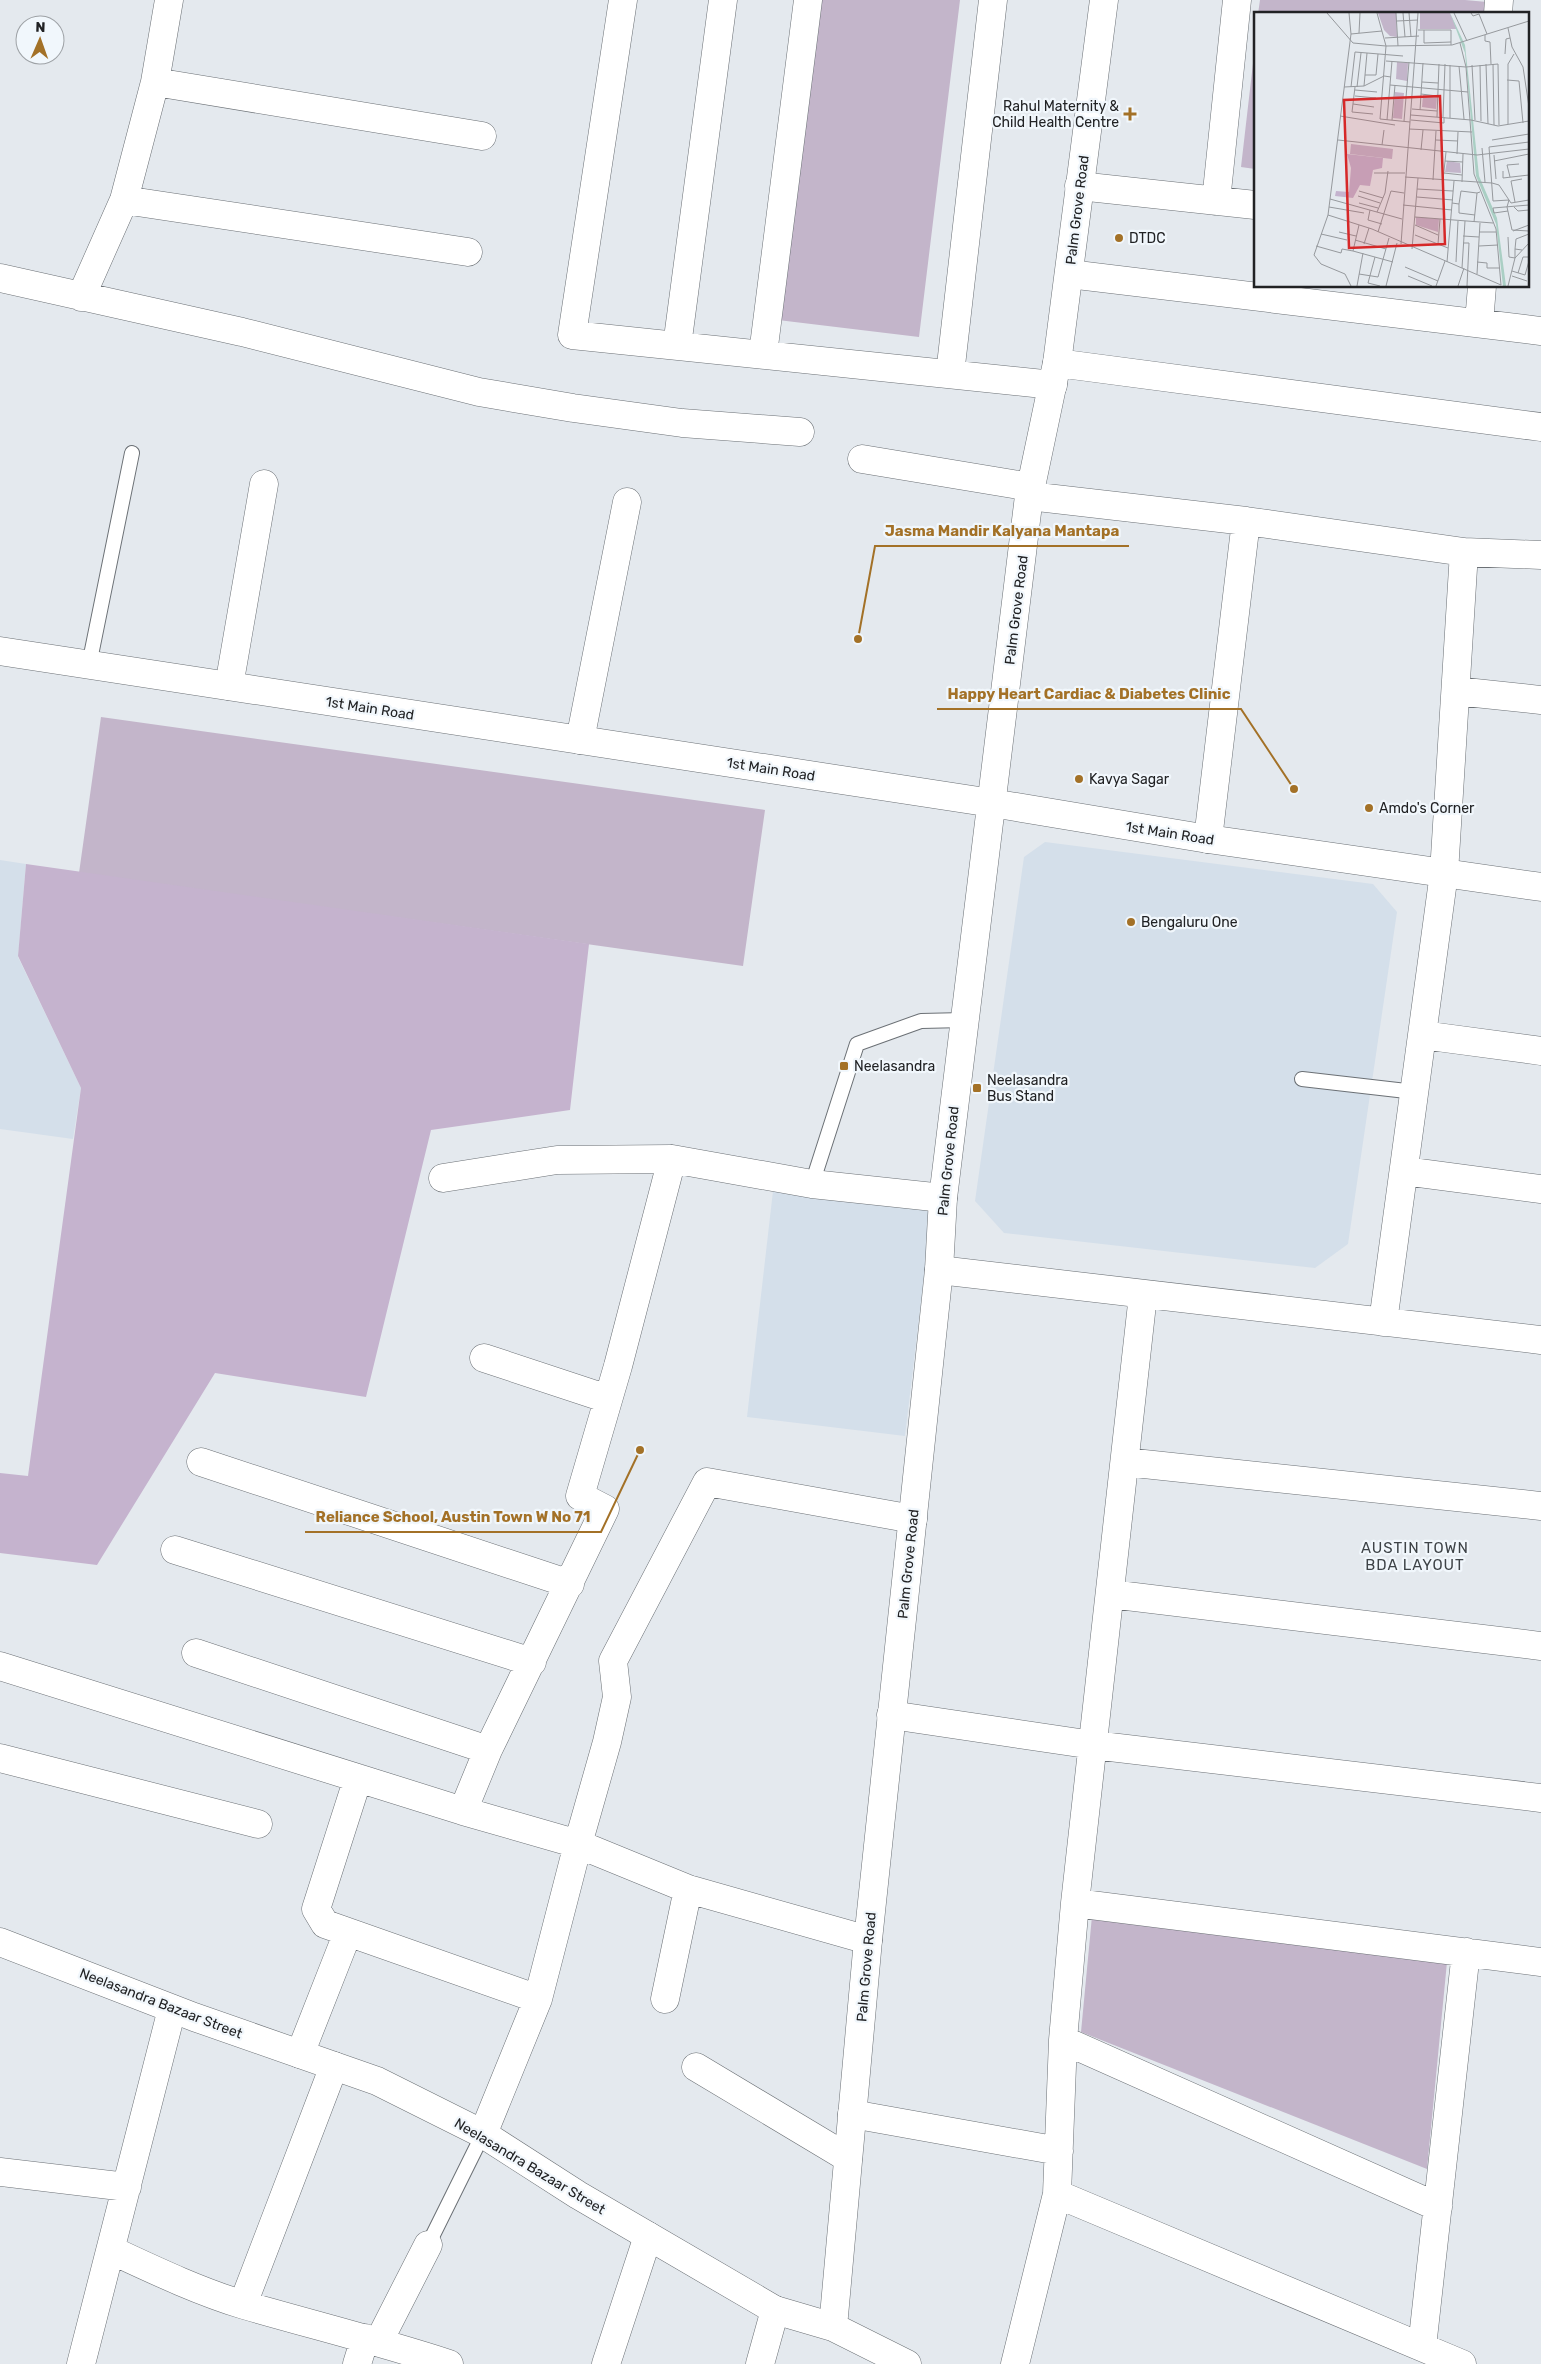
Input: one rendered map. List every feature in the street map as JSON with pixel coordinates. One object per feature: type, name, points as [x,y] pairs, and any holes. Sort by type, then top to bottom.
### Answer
[{"type":"street","points":[[81,296],[124,200],[155,82],[170,0]]},
{"type":"street","points":[[623,0],[572,334],[950,374],[1055,374],[1541,427]]},
{"type":"street","points":[[677,346],[723,0]]},
{"type":"street","points":[[763,354],[808,0]]},
{"type":"street","points":[[950,374],[993,0]]},
{"type":"street","name":"Palm Grove Road","points":[[833,2327],[868,1940],[939,1270],[943,1198],[1030,492],[1055,374],[1104,0]]},
{"type":"street","points":[[1216,201],[1237,0]]},
{"type":"street","points":[[155,82],[482,136]]},
{"type":"street","points":[[1079,186],[1254,205]]},
{"type":"street","points":[[124,200],[468,252]]},
{"type":"street","points":[[1068,274],[1541,331]]},
{"type":"street","points":[[0,278],[242,332],[479,392],[573,408],[682,423],[800,432]]},
{"type":"street","points":[[1479,323],[1482,288]]},
{"type":"street","points":[[862,459],[1030,492],[1464,552],[1541,555]]},
{"type":"street","points":[[230,686],[264,484]]},
{"type":"street","points":[[580,740],[627,502]]},
{"type":"street","points":[[1208,839],[1246,521]]},
{"type":"street","points":[[1383,1322],[1444,873],[1464,552]]},
{"type":"street","name":"1st Main Road","points":[[0,651],[992,803],[1208,839],[1541,887]]},
{"type":"street","points":[[1456,691],[1541,700]]},
{"type":"street","points":[[1422,1035],[1541,1051]]},
{"type":"street","points":[[443,1178],[557,1160],[672,1160],[812,1184],[943,1198]]},
{"type":"street","points":[[463,1811],[488,1750],[605,1509],[580,1496],[672,1160]]},
{"type":"street","points":[[1404,1171],[1541,1189]]},
{"type":"street","points":[[939,1270],[1541,1340]]},
{"type":"street","points":[[1015,2364],[1057,2194],[1062,2040],[1075,1903],[1143,1295]]},
{"type":"street","points":[[484,1358],[608,1399]]},
{"type":"street","points":[[201,1462],[570,1584]]},
{"type":"street","points":[[1125,1462],[1541,1506]]},
{"type":"street","points":[[483,2134],[538,2000],[578,1844],[607,1742],[616,1697],[612,1661],[707,1482],[913,1519]]},
{"type":"street","points":[[174,1550],[532,1662]]},
{"type":"street","points":[[1110,1594],[1541,1646]]},
{"type":"street","points":[[196,1653],[488,1750]]},
{"type":"street","points":[[0,1666],[463,1811],[578,1844],[688,1889],[868,1940]]},
{"type":"street","points":[[891,1715],[1093,1744],[1541,1798]]},
{"type":"street","points":[[0,1758],[258,1824]]},
{"type":"street","points":[[358,1778],[316,1909],[325,1924],[538,2000]]},
{"type":"street","points":[[665,1999],[688,1889]]},
{"type":"street","points":[[1075,1903],[1541,1962]]},
{"type":"street","points":[[300,2054],[348,1932]]},
{"type":"street","name":"Neelasandra Bazaar Street","points":[[0,1942],[172,2009],[377,2081],[483,2134],[648,2236],[775,2310],[833,2327],[907,2364]]},
{"type":"street","points":[[1422,2347],[1466,1952]]},
{"type":"street","points":[[81,2364],[172,2009]]},
{"type":"street","points":[[1062,2040],[1438,2207]]},
{"type":"street","points":[[243,2304],[334,2066]]},
{"type":"street","points":[[696,2067],[848,2158]]},
{"type":"street","points":[[852,2114],[1059,2151]]},
{"type":"street","points":[[0,2172],[127,2187]]},
{"type":"street","points":[[1057,2194],[1462,2364]]},
{"type":"street","points":[[606,2364],[648,2236]]},
{"type":"street","points":[[357,2364],[428,2245]]},
{"type":"street","points":[[111,2250],[170,2277],[243,2304],[372,2340],[449,2364]]},
{"type":"street","points":[[760,2364],[775,2310]]},
{"type":"lane","points":[[89,665],[132,453]]},
{"type":"lane","points":[[812,1184],[857,1044],[921,1020],[964,1020]]},
{"type":"lane","points":[[1302,1079],[1415,1092]]},
{"type":"lane","points":[[428,2245],[483,2134]]},
{"type":"shaded area","points":[[817,0],[960,0],[919,337],[778,320]]},
{"type":"shaded area","points":[[1260,0],[1465,0],[1487,2],[1485,12],[1258,12]]},
{"type":"shaded area","points":[[1254,55],[1254,169],[1241,167]]},
{"type":"shaded area","points":[[101,717],[765,810],[743,966],[79,873]]},
{"type":"shaded area","points":[[1045,842],[1373,884],[1397,912],[1348,1244],[1315,1268],[1004,1233],[975,1201],[1024,857]]},
{"type":"shaded area","points":[[0,860],[26,864],[18,957],[81,1088],[73,1139],[0,1129]]},
{"type":"shaded area","points":[[26,864],[589,944],[570,1110],[431,1130],[366,1397],[215,1373],[97,1565],[0,1553],[0,1473],[28,1476],[81,1088],[18,956]]},
{"type":"shaded area","points":[[773,1191],[932,1209],[905,1436],[747,1417]]},
{"type":"shaded area","points":[[1092,1916],[1447,1962],[1427,2169],[1081,2032]]},
{"type":"place","name":"Rahul Maternity & Child Health Centre","points":[[1130,114]]},
{"type":"place","name":"DTDC","points":[[1119,238]]},
{"type":"place","name":"Jasma Mandir Kalyana Mantapa","points":[[858,639]]},
{"type":"place","name":"Kavya Sagar","points":[[1079,779]]},
{"type":"place","name":"Happy Heart Cardiac & Diabetes Clinic","points":[[1294,789]]},
{"type":"place","name":"Amdo's Corner","points":[[1369,808]]},
{"type":"place","name":"Bengaluru One","points":[[1131,922]]},
{"type":"place","name":"Neelasandra","points":[[844,1066]]},
{"type":"place","name":"Neelasandra Bus Stand","points":[[977,1088]]},
{"type":"place","name":"Reliance School, Austin Town W No 71","points":[[640,1450]]},
{"type":"district","name":"AUSTIN TOWN BDA LAYOUT","points":[[1415,1556]]}]
